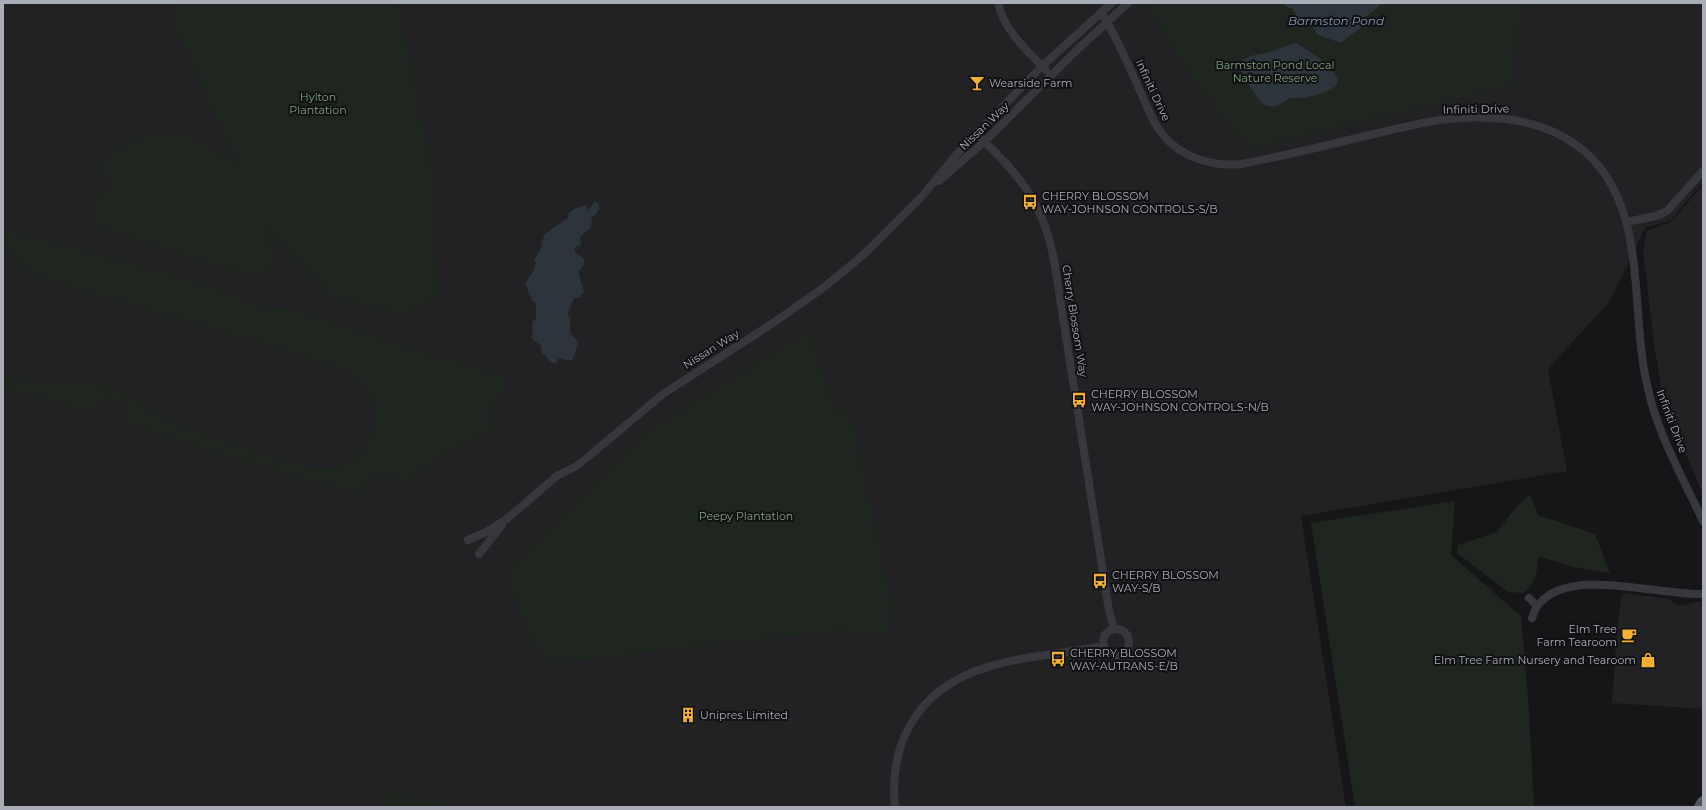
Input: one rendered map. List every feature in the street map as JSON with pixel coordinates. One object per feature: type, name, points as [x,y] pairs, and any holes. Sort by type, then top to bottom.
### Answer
[{"type":"main road","points":[[1700,807],[1703,802]]},
{"type":"street","points":[[998,3],[1002,16],[1010,30],[1051,75]]},
{"type":"street","name":"Nissan Way","points":[[508,518],[558,475],[577,466],[663,394],[770,325],[823,288],[862,256],[923,195],[977,134],[1042,66],[1112,3]]},
{"type":"street","name":"Nissan Way","points":[[923,195],[984,142],[1051,75],[1128,3]]},
{"type":"street","name":"Infiniti Drive","points":[[1101,12],[1116,36],[1158,128],[1169,141],[1197,159],[1219,165],[1242,164],[1419,123],[1474,118],[1518,120],[1556,132],[1592,157],[1609,179],[1619,200],[1626,222],[1631,244],[1643,365],[1647,388],[1662,432],[1703,521]]},
{"type":"street","name":"Cherry Blossom Way","points":[[977,134],[1021,180],[1030,193],[1043,217],[1051,242],[1114,629]]},
{"type":"street","points":[[1626,222],[1656,216],[1667,211],[1703,171]]},
{"type":"street","points":[[468,540],[481,535],[508,518]]},
{"type":"street","points":[[479,554],[508,518]]},
{"type":"street","points":[[1532,618],[1537,606],[1550,594],[1583,584],[1703,594]]},
{"type":"street","points":[[1529,598],[1537,606]]},
{"type":"street","points":[[1114,629],[1126,632],[1130,640],[1128,648],[1123,654],[1115,656],[1108,652],[1104,646],[1106,634],[1114,629]]},
{"type":"street","points":[[895,807],[894,771],[900,747],[916,716],[924,705],[940,690],[963,676],[987,667],[1104,646]]},
{"type":"shaded area","points":[[3,3],[1703,3],[1703,182],[1671,220],[1645,228],[1610,301],[1548,369],[1567,471],[1301,516],[1346,807],[3,807]]},
{"type":"shaded area","points":[[1703,185],[1703,494],[1664,404],[1655,351],[1643,251],[1647,230],[1670,223]]},
{"type":"shaded area","points":[[1622,593],[1669,599],[1677,605],[1684,606],[1692,602],[1703,602],[1703,709],[1612,703],[1617,629]]},
{"type":"green space","name":"Hylton Plantation","points":[[176,3],[399,3],[432,173],[439,294],[401,314],[332,296],[264,226],[276,260],[263,274],[224,269],[90,224],[93,201],[110,184],[97,167],[112,150],[147,135],[189,135],[236,164],[176,29]]},
{"type":"green space","name":"Barmston Pond Local Nature Reserve","points":[[1147,3],[1522,3],[1514,53],[1512,85],[1249,149],[1181,60]]},
{"type":"green space","points":[[3,229],[214,286],[258,307],[286,307],[308,313],[410,349],[501,374],[505,377],[506,386],[488,414],[494,426],[492,430],[452,449],[405,482],[397,479],[392,470],[388,470],[387,478],[374,476],[369,478],[360,493],[355,495],[318,482],[257,465],[120,420],[119,419],[123,412],[125,403],[103,398],[88,412],[84,413],[71,407],[3,387],[3,375],[33,383],[49,385],[82,382],[108,386],[133,399],[161,418],[191,431],[311,468],[329,468],[344,464],[357,456],[367,444],[373,431],[375,416],[372,400],[359,379],[334,366],[315,359],[38,277],[27,271],[3,238]]},
{"type":"green space","name":"Peepy Plantation","points":[[810,330],[834,410],[850,411],[892,601],[888,637],[839,630],[557,663],[534,648],[506,572],[645,433]]},
{"type":"green space","points":[[1530,494],[1538,515],[1595,534],[1610,573],[1573,567],[1539,556],[1536,576],[1528,589],[1523,593],[1508,592],[1457,553],[1458,545],[1497,532],[1516,507]]},
{"type":"green space","points":[[1455,501],[1451,555],[1521,616],[1529,709],[1534,807],[1355,807],[1311,523]]},
{"type":"green space","points":[[388,791],[440,804],[439,807],[384,807]]},
{"type":"water","name":"Barmston Pond","points":[[1282,3],[1382,3],[1363,19],[1363,26],[1341,43],[1318,35],[1313,28],[1297,19],[1293,9]]},
{"type":"water","points":[[1297,43],[1329,65],[1338,80],[1336,86],[1327,92],[1314,96],[1289,98],[1279,105],[1272,107],[1265,105],[1260,101],[1240,75],[1240,62],[1251,56],[1270,52],[1290,44]]},
{"type":"water","points":[[595,201],[599,204],[599,210],[592,218],[591,227],[580,237],[581,245],[575,247],[575,252],[583,258],[585,263],[581,270],[578,271],[584,291],[579,298],[574,298],[567,315],[570,317],[570,333],[578,342],[572,360],[568,361],[561,358],[557,360],[556,364],[549,361],[548,358],[541,352],[541,346],[532,339],[532,323],[536,318],[536,303],[533,302],[525,284],[534,270],[536,262],[534,261],[542,246],[541,244],[545,234],[569,217],[568,214],[574,209],[586,205],[588,210]]},
{"type":"place","name":"Wearside Farm","points":[[977,83]]},
{"type":"place","name":"CHERRY BLOSSOM WAY-JOHNSON CONTROLS-S/B","points":[[1030,202]]},
{"type":"place","name":"CHERRY BLOSSOM WAY-JOHNSON CONTROLS-N/B","points":[[1079,400]]},
{"type":"place","name":"CHERRY BLOSSOM WAY-S/B","points":[[1100,581]]},
{"type":"place","name":"Elm Tree Farm Tearoom","points":[[1629,635]]},
{"type":"place","name":"CHERRY BLOSSOM WAY-AUTRANS-E/B","points":[[1058,659]]},
{"type":"place","name":"Elm Tree Farm Nursery and Tearoom","points":[[1648,660]]},
{"type":"place","name":"Unipres Limited","points":[[688,715]]}]
